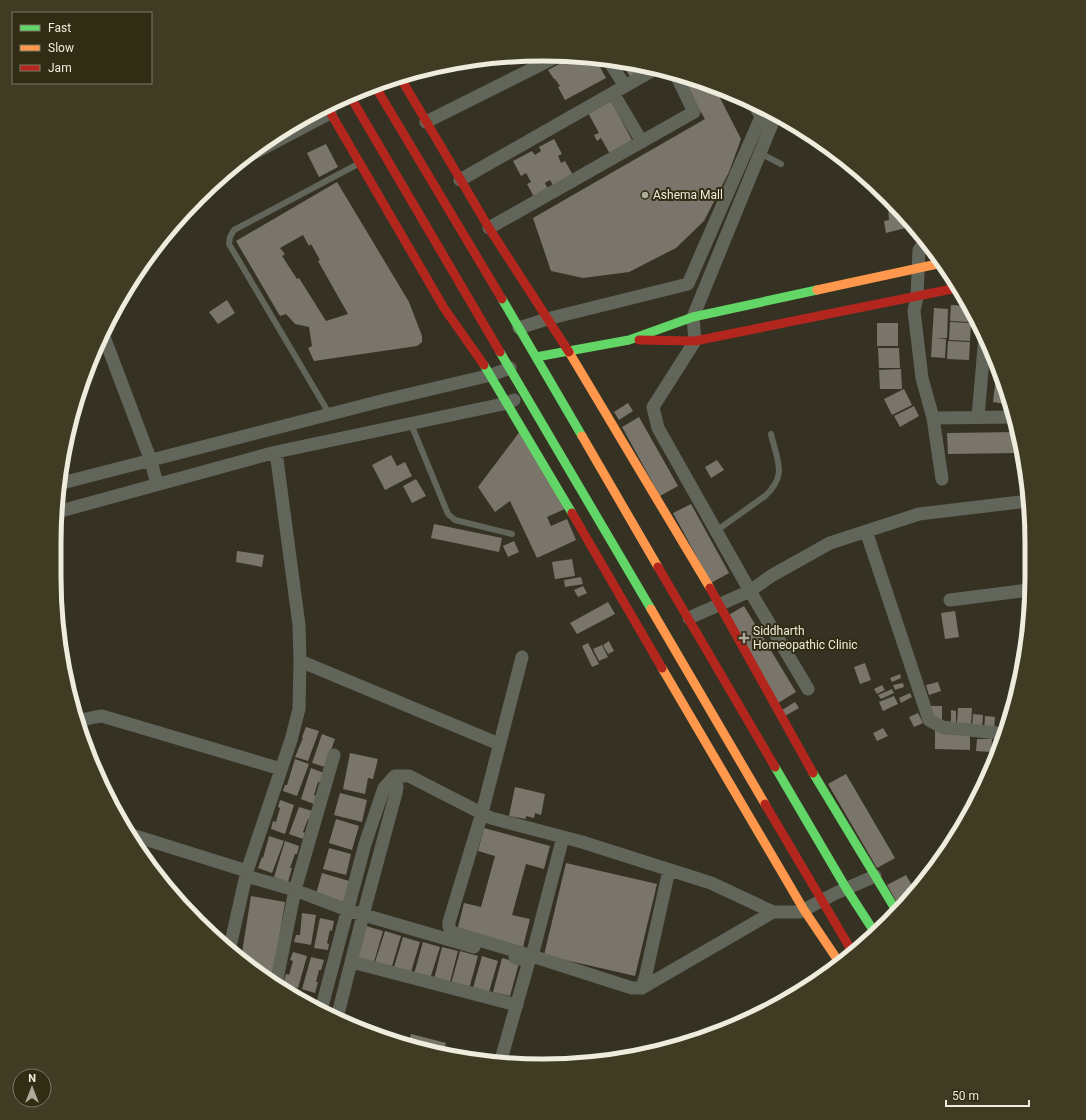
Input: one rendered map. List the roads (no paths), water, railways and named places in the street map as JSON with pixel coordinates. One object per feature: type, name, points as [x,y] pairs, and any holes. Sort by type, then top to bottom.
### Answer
[{"type":"street","points":[[426,122],[546,61]]},
{"type":"street","points":[[613,66],[625,86]]},
{"type":"street","points":[[460,180],[649,73]]},
{"type":"street","points":[[488,228],[694,112],[679,81]]},
{"type":"street","points":[[403,82],[488,228],[568,350],[719,603],[804,758],[894,907]]},
{"type":"street","points":[[378,91],[519,328],[846,888],[872,929]]},
{"type":"street","points":[[613,92],[642,142]]},
{"type":"street","points":[[353,101],[526,393],[804,910],[837,958]]},
{"type":"street","points":[[329,111],[444,308],[491,375],[654,633],[784,834],[850,948]]},
{"type":"street","points":[[519,328],[547,318],[688,284],[761,117],[758,112]]},
{"type":"street","points":[[773,120],[693,317],[695,341],[653,407],[658,428],[750,591],[808,688]]},
{"type":"street","points":[[922,246],[919,250],[917,297],[914,311],[922,378],[933,418],[942,479]]},
{"type":"street","points":[[629,340],[693,317],[936,264]]},
{"type":"street","points":[[536,357],[629,340],[695,341],[952,289]]},
{"type":"street","points":[[106,342],[151,461],[157,484]]},
{"type":"street","points":[[978,417],[984,350]]},
{"type":"street","points":[[65,482],[491,375],[510,368]]},
{"type":"street","points":[[62,511],[276,452],[508,403],[526,393]]},
{"type":"street","points":[[933,418],[1009,417]]},
{"type":"street","points":[[232,944],[250,875],[299,709],[299,625],[276,452]]},
{"type":"street","points":[[689,618],[719,603],[750,591],[771,576],[830,543],[919,514],[1023,502]]},
{"type":"street","points":[[866,531],[928,720],[942,727],[999,733]]},
{"type":"street","points":[[950,600],[1025,591]]},
{"type":"street","points":[[522,657],[482,813],[449,922],[449,927],[452,932],[632,988],[642,988],[773,912]]},
{"type":"street","points":[[300,661],[499,744]]},
{"type":"street","points":[[83,719],[94,716],[102,716],[281,769]]},
{"type":"street","points":[[237,949],[250,875],[300,736]]},
{"type":"street","points":[[277,979],[295,890],[334,755]]},
{"type":"street","points":[[322,1005],[365,844],[384,788],[395,776],[409,776],[491,818],[563,837],[711,883],[773,912],[800,912],[846,888],[875,876]]},
{"type":"street","points":[[339,1013],[397,787],[395,776]]},
{"type":"street","points":[[137,837],[295,890],[347,910],[448,940],[529,961],[501,1057]]},
{"type":"street","points":[[532,956],[563,837]]},
{"type":"street","points":[[365,844],[380,848]]},
{"type":"street","points":[[642,988],[669,870]]},
{"type":"street","points":[[352,962],[517,1005]]},
{"type":"lane","points":[[760,153],[781,164]]},
{"type":"lane","points":[[330,415],[228,241],[234,230],[359,163]]},
{"type":"lane","points":[[411,424],[448,514],[455,520],[512,534]]},
{"type":"lane","points":[[716,531],[765,496],[777,481],[780,474],[770,434]]},
{"type":"place","name":"Ashema Mall","points":[[645,195]]},
{"type":"place","name":"Siddharth Homeopathic Clinic","points":[[744,638]]}]
